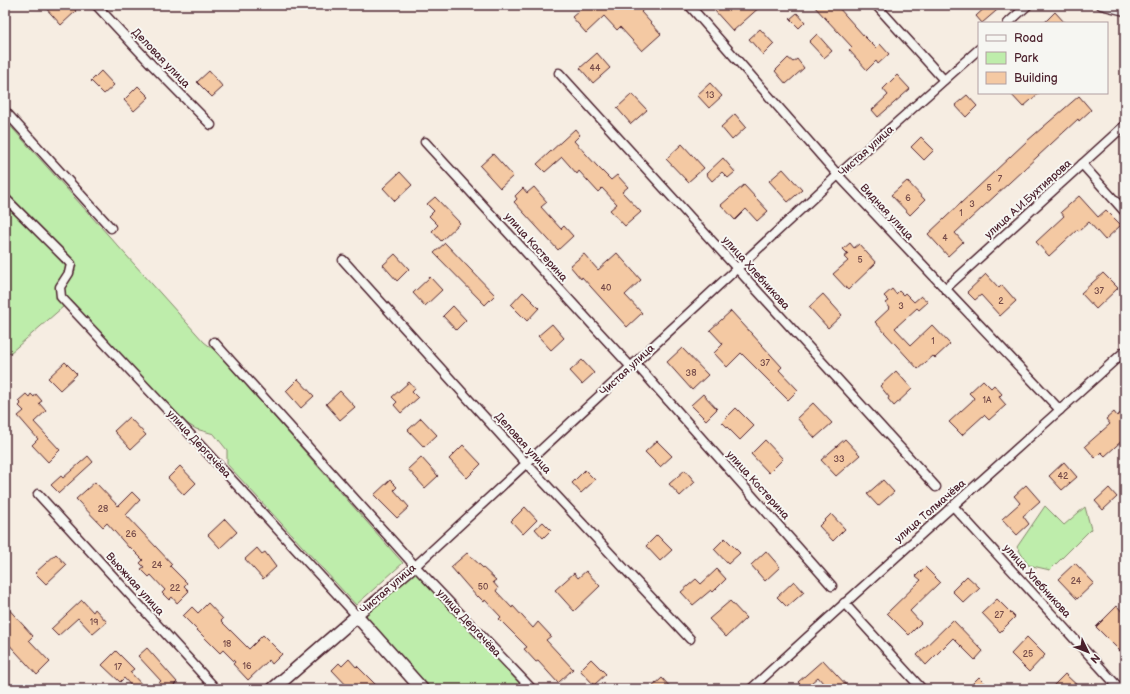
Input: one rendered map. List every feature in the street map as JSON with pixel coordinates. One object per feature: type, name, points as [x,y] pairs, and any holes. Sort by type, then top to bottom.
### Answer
[{"type":"street","name":"Деловая улица","points":[[96,5],[211,125]]},
{"type":"street","name":"Видная улица","points":[[689,5],[838,175],[1060,410]]},
{"type":"street","points":[[876,5],[944,80]]},
{"type":"street","points":[[1009,22],[1028,5]]},
{"type":"street","points":[[1101,5],[1125,12]]},
{"type":"street","name":"Чистая улица","points":[[273,689],[416,566],[838,175],[978,50]]},
{"type":"street","name":"улица Хлебникова","points":[[559,73],[936,487]]},
{"type":"street","points":[[5,111],[111,228]]},
{"type":"street","name":"улица А.И.Бухтиярова","points":[[945,289],[1125,125]]},
{"type":"street","name":"улица Костерина","points":[[425,142],[633,365],[832,586]]},
{"type":"street","points":[[1082,164],[1125,212]]},
{"type":"street","name":"улица Дергачёва","points":[[5,198],[71,264],[69,273],[60,287],[61,297],[188,432],[422,689]]},
{"type":"street","name":"Деловая улица","points":[[343,260],[526,463],[690,639]]},
{"type":"street","name":"улица Дергачёва","points":[[214,342],[416,566],[532,689]]},
{"type":"street","name":"улица Толмачёва","points":[[751,689],[952,506],[1125,352]]},
{"type":"street","name":"Вьюжная улица","points":[[38,494],[216,689]]},
{"type":"street","name":"улица Хлебникова","points":[[952,506],[1120,689]]},
{"type":"street","points":[[844,604],[922,689]]},
{"type":"street","points":[[5,686],[8,689]]},
{"type":"green space","points":[[5,120],[204,342],[217,352],[403,563],[356,605],[227,464],[227,450],[214,434],[196,429],[181,420],[71,300],[10,353],[5,348]]},
{"type":"green space","points":[[1045,506],[1064,525],[1085,507],[1091,529],[1050,570],[1028,565],[1017,547]]},
{"type":"green space","points":[[411,572],[421,574],[525,689],[430,689],[367,619],[366,612]]},
{"type":"building","points":[[43,5],[71,5],[76,11],[61,25]]},
{"type":"building","points":[[586,5],[648,5],[641,12],[661,34],[642,51],[620,27],[617,30],[604,16],[586,33],[572,17]]},
{"type":"building","points":[[719,5],[762,5],[733,31],[714,10]]},
{"type":"building","points":[[813,5],[838,5],[838,7],[876,48],[880,44],[889,54],[878,64],[876,61],[867,70],[849,50],[852,47]]},
{"type":"building","points":[[988,5],[1003,5],[983,22],[981,22],[976,16]]},
{"type":"building","points":[[1055,12],[1064,22],[1045,22]]},
{"type":"building","points":[[797,13],[805,22],[799,28],[790,19]]},
{"type":"building","points":[[760,29],[774,44],[763,55],[749,39]]},
{"type":"building","points":[[817,34],[832,51],[824,58],[809,42]]},
{"type":"building","points":[[597,53],[610,68],[593,83],[580,68]]},
{"type":"building","points":[[788,58],[793,62],[797,59],[804,68],[786,84],[775,71]]},
{"type":"building","points":[[101,71],[114,85],[104,94],[91,81]]},
{"type":"building","points":[[209,71],[223,87],[212,97],[197,82]]},
{"type":"building","points":[[897,75],[910,89],[878,117],[872,110],[888,95],[883,89]]},
{"type":"building","points":[[710,83],[722,96],[709,108],[697,95]]},
{"type":"building","points":[[138,86],[149,97],[134,111],[124,100]]},
{"type":"building","points":[[632,94],[647,110],[631,124],[617,108]]},
{"type":"building","points":[[1011,94],[1038,94],[1023,107]]},
{"type":"building","points":[[967,95],[977,106],[966,117],[955,105]]},
{"type":"building","points":[[1079,96],[1091,110],[1079,121],[1078,119],[955,233],[963,242],[948,256],[928,234],[1027,141]]},
{"type":"building","points":[[735,114],[746,127],[732,140],[721,127]]},
{"type":"building","points":[[575,129],[580,135],[574,141],[611,180],[617,175],[628,187],[622,192],[641,212],[625,226],[610,210],[617,204],[602,188],[598,192],[579,171],[577,174],[562,157],[545,172],[537,164]]},
{"type":"building","points":[[921,137],[934,150],[924,160],[911,147]]},
{"type":"building","points":[[682,144],[704,168],[688,182],[666,159]]},
{"type":"building","points":[[493,154],[513,176],[500,188],[480,166]]},
{"type":"building","points":[[723,158],[735,172],[728,178],[722,172],[712,181],[706,174]]},
{"type":"building","points":[[783,169],[802,190],[788,202],[769,181]]},
{"type":"building","points":[[400,172],[412,185],[395,201],[383,188]]},
{"type":"building","points":[[907,181],[925,200],[910,215],[891,195]]},
{"type":"building","points":[[744,185],[768,211],[757,221],[746,209],[735,220],[721,205]]},
{"type":"building","points":[[534,187],[547,202],[541,207],[561,229],[564,226],[573,236],[558,250],[514,202],[517,199],[515,196],[523,188],[527,193]]},
{"type":"building","points":[[1079,196],[1098,217],[1106,210],[1121,225],[1105,240],[1089,222],[1079,231],[1077,230],[1049,256],[1036,242],[1064,216],[1061,212]]},
{"type":"building","points":[[435,197],[460,223],[441,241],[432,231],[438,225],[429,216],[434,211],[427,204]]},
{"type":"building","points":[[445,243],[495,295],[485,305],[434,253]]},
{"type":"building","points":[[850,243],[854,248],[859,244],[876,263],[848,290],[833,274],[848,261],[844,257],[848,254],[843,249]]},
{"type":"building","points":[[617,253],[641,280],[625,295],[642,313],[627,327],[582,277],[581,279],[570,266],[584,254],[598,270]]},
{"type":"building","points":[[395,254],[409,269],[397,281],[383,265]]},
{"type":"building","points":[[1103,273],[1118,288],[1096,309],[1081,293]]},
{"type":"building","points":[[986,274],[999,288],[1002,285],[1016,301],[1000,316],[981,295],[975,300],[967,292]]},
{"type":"building","points":[[430,277],[442,290],[425,306],[413,293]]},
{"type":"building","points":[[892,289],[896,294],[899,291],[903,295],[905,293],[914,302],[921,296],[928,302],[919,310],[917,308],[895,328],[911,345],[932,325],[950,344],[935,358],[933,356],[918,369],[875,322],[890,308],[886,303],[889,301],[884,296]]},
{"type":"building","points":[[523,292],[539,308],[527,321],[511,305]]},
{"type":"building","points":[[823,294],[842,315],[828,328],[809,307]]},
{"type":"building","points":[[453,306],[466,320],[456,330],[443,316]]},
{"type":"building","points":[[731,311],[782,367],[779,370],[798,390],[788,400],[741,353],[727,367],[714,353],[723,344],[710,330]]},
{"type":"building","points":[[552,324],[564,338],[551,350],[538,336]]},
{"type":"building","points":[[682,348],[708,375],[692,390],[667,362]]},
{"type":"building","points":[[582,360],[594,373],[582,384],[570,371]]},
{"type":"building","points":[[65,362],[77,374],[60,390],[48,378]]},
{"type":"building","points":[[896,371],[912,389],[894,406],[880,386]]},
{"type":"building","points":[[298,379],[314,396],[301,408],[286,391]]},
{"type":"building","points":[[983,380],[991,388],[994,385],[1002,394],[999,397],[1006,405],[989,420],[984,415],[962,435],[949,422],[972,401],[974,398],[969,393]]},
{"type":"building","points":[[409,382],[415,389],[412,392],[418,398],[401,413],[394,405],[397,402],[392,397]]},
{"type":"building","points":[[340,391],[355,407],[340,420],[326,404]]},
{"type":"building","points":[[26,394],[29,397],[31,394],[34,397],[36,394],[42,401],[39,403],[46,411],[34,422],[60,450],[48,462],[32,445],[38,439],[18,416],[24,411],[19,406],[21,404],[18,401]]},
{"type":"building","points":[[703,394],[717,409],[706,420],[691,405]]},
{"type":"building","points":[[813,403],[832,423],[815,438],[797,418]]},
{"type":"building","points":[[736,408],[754,426],[740,440],[722,422]]},
{"type":"building","points":[[1125,409],[1125,438],[1105,456],[1101,452],[1095,458],[1085,446],[1110,424],[1106,419],[1114,412],[1117,416]]},
{"type":"building","points":[[129,417],[146,435],[131,449],[114,431]]},
{"type":"building","points":[[421,418],[437,435],[424,447],[408,430]]},
{"type":"building","points":[[845,439],[860,455],[836,476],[821,460]]},
{"type":"building","points":[[765,440],[783,459],[769,473],[751,454]]},
{"type":"building","points":[[657,441],[672,456],[660,467],[645,452]]},
{"type":"building","points":[[463,445],[481,464],[467,478],[449,459]]},
{"type":"building","points":[[88,456],[93,462],[59,493],[51,485],[61,476],[63,478]]},
{"type":"building","points":[[421,457],[438,476],[425,488],[408,469]]},
{"type":"building","points":[[1064,462],[1077,477],[1062,490],[1049,476]]},
{"type":"building","points":[[180,466],[196,483],[184,495],[168,478]]},
{"type":"building","points":[[585,470],[595,480],[581,493],[572,483]]},
{"type":"building","points":[[685,470],[695,482],[680,496],[669,484]]},
{"type":"building","points":[[390,480],[397,487],[394,490],[409,507],[397,518],[374,495]]},
{"type":"building","points":[[883,480],[894,492],[878,506],[867,494]]},
{"type":"building","points":[[95,482],[118,506],[132,492],[140,500],[126,515],[172,564],[170,566],[187,583],[184,586],[189,591],[177,603],[172,597],[169,600],[162,593],[165,590],[151,575],[149,577],[141,569],[144,567],[140,563],[143,560],[130,547],[129,548],[107,523],[103,527],[76,499]]},
{"type":"building","points":[[1026,485],[1040,501],[1023,516],[1029,524],[1017,535],[1002,519],[1020,503],[1014,496]]},
{"type":"building","points":[[1109,488],[1117,497],[1103,510],[1095,501]]},
{"type":"building","points":[[525,507],[537,520],[523,534],[511,521]]},
{"type":"building","points":[[831,514],[845,529],[833,541],[819,526]]},
{"type":"building","points":[[225,519],[237,532],[220,548],[208,535]]},
{"type":"building","points":[[543,522],[551,530],[543,538],[535,529]]},
{"type":"building","points":[[657,535],[672,550],[660,561],[646,546]]},
{"type":"building","points":[[725,538],[740,553],[728,564],[714,549]]},
{"type":"building","points":[[257,548],[262,554],[265,552],[276,567],[263,579],[245,559]]},
{"type":"building","points":[[766,551],[780,567],[765,581],[751,565]]},
{"type":"building","points":[[467,553],[496,580],[493,582],[498,588],[496,591],[512,608],[513,606],[533,628],[538,622],[551,636],[546,640],[573,669],[558,683],[538,661],[536,662],[524,649],[527,647],[499,619],[501,617],[485,600],[484,602],[478,596],[477,597],[451,567]]},
{"type":"building","points":[[56,554],[66,565],[46,584],[35,573]]},
{"type":"building","points":[[1075,563],[1094,583],[1077,599],[1058,579]]},
{"type":"building","points":[[925,567],[940,582],[910,611],[921,623],[909,635],[887,613],[921,580],[916,576]]},
{"type":"building","points":[[717,569],[726,579],[713,592],[711,590],[693,605],[681,592],[696,579],[701,584]]},
{"type":"building","points":[[586,571],[600,586],[574,611],[555,590],[574,573],[578,578]]},
{"type":"building","points":[[967,576],[980,588],[964,603],[952,591]]},
{"type":"building","points":[[794,581],[804,592],[787,607],[777,597]]},
{"type":"building","points":[[997,599],[1015,617],[1000,632],[982,613]]},
{"type":"building","points":[[82,600],[93,612],[95,609],[107,622],[93,634],[78,618],[58,636],[51,629]]},
{"type":"building","points":[[730,601],[746,618],[726,637],[709,619]]},
{"type":"building","points":[[208,603],[223,619],[221,621],[249,649],[263,635],[282,654],[272,664],[269,660],[248,680],[233,664],[235,662],[223,650],[220,653],[183,616],[192,607],[198,613]]},
{"type":"building","points":[[5,605],[33,636],[29,640],[50,662],[37,675],[5,640]]},
{"type":"building","points":[[1117,606],[1125,615],[1125,656],[1096,627]]},
{"type":"building","points":[[953,620],[983,651],[975,660],[953,638],[926,665],[917,655]]},
{"type":"building","points":[[1027,637],[1045,655],[1029,672],[1011,654]]},
{"type":"building","points":[[147,648],[177,682],[170,689],[152,689],[161,681],[138,656]]},
{"type":"building","points":[[116,651],[134,669],[130,672],[146,689],[134,689],[124,678],[120,682],[102,665]]},
{"type":"building","points":[[349,659],[380,689],[350,689],[332,670],[339,663],[342,666]]},
{"type":"building","points":[[591,659],[606,674],[594,685],[580,670]]},
{"type":"building","points":[[823,660],[850,689],[828,689],[818,677],[804,689],[798,682]]},
{"type":"building","points":[[1065,674],[1081,689],[1050,689]]},
{"type":"building","points":[[979,677],[991,689],[967,689]]},
{"type":"building","points":[[662,678],[672,689],[650,689]]}]
